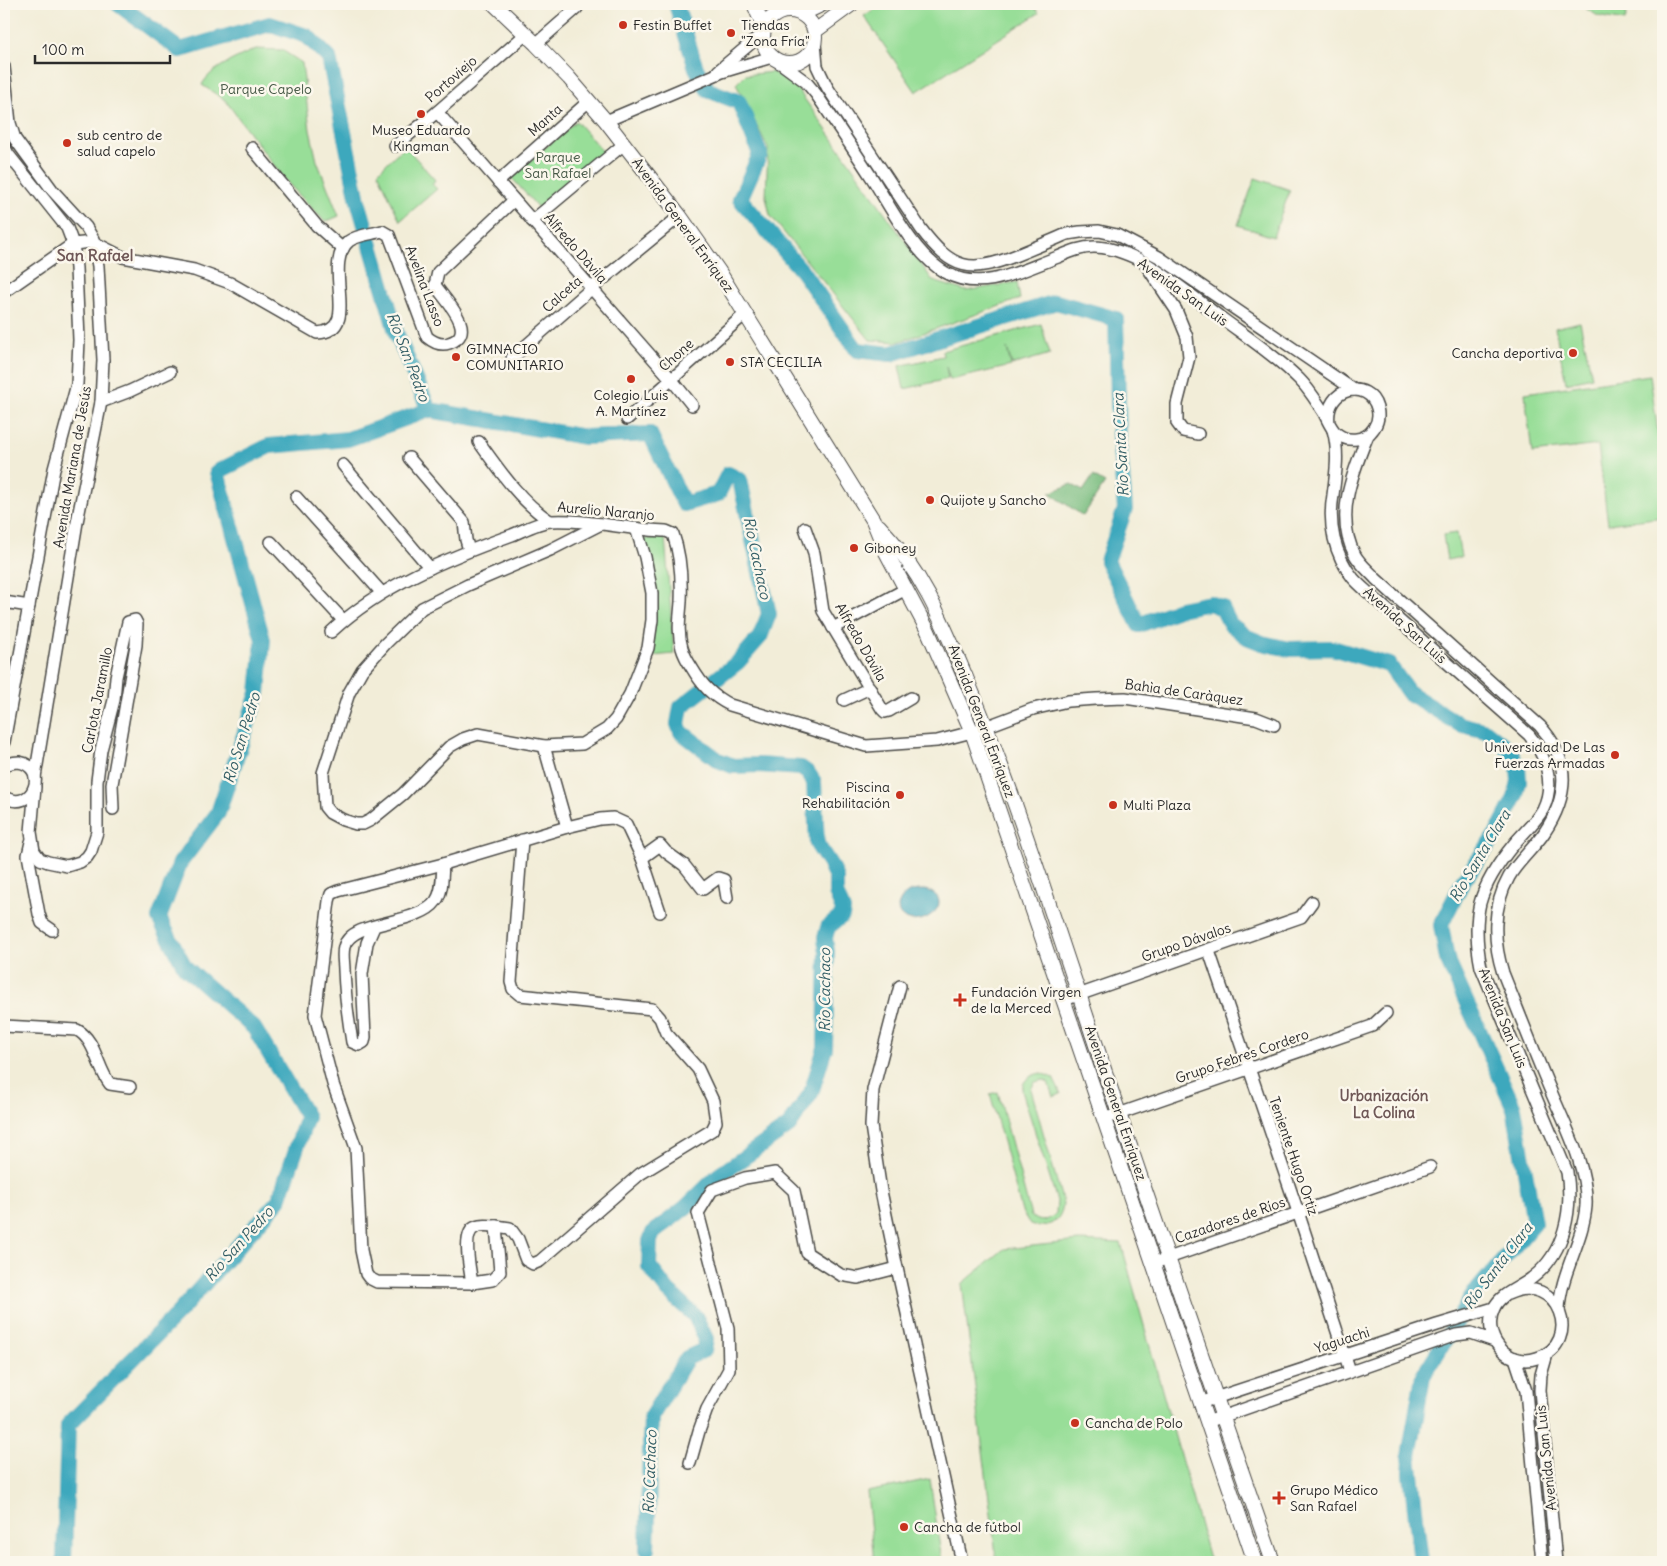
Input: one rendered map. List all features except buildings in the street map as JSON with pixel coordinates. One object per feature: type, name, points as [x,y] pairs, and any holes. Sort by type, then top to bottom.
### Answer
[{"type":"main road","name":"Avenida General Enríquez","points":[[494,4],[536,44],[606,121],[680,216],[718,270],[873,520],[886,552],[928,631],[963,708],[1014,851],[1255,1562]]},
{"type":"main road","points":[[754,4],[763,31],[763,42],[766,51],[776,60],[794,63],[808,56],[815,37],[852,4]]},
{"type":"main road","points":[[763,31],[770,19],[778,13],[790,9],[823,4]]},
{"type":"main road","points":[[790,9],[811,21],[815,37]]},
{"type":"main road","name":"Avenida General Enríquez","points":[[873,520],[897,545],[921,581],[943,622],[977,702],[1029,845],[1119,1115],[1273,1562]]},
{"type":"main road","points":[[963,708],[977,702]]},
{"type":"main road","points":[[1014,851],[1029,845]]},
{"type":"street","points":[[536,44],[577,8]]},
{"type":"street","points":[[710,77],[763,31]]},
{"type":"street","name":"Portoviejo","points":[[395,146],[526,34]]},
{"type":"street","name":"Avenida San Luis","points":[[815,37],[817,66],[820,74],[934,245],[946,256],[960,264],[988,265],[1067,234],[1099,232],[1117,235],[1160,257],[1354,390]]},
{"type":"street","points":[[606,121],[710,77],[741,66],[776,60]]},
{"type":"street","name":"Avenida San Luis","points":[[776,60],[797,74],[811,88],[915,246],[937,268],[957,278],[970,281],[992,280],[1079,249],[1106,248],[1145,264],[1165,277],[1280,362],[1296,376],[1313,395],[1331,426],[1337,449],[1330,524],[1338,552],[1345,566],[1353,578],[1375,599],[1539,746],[1548,772],[1549,785],[1544,807],[1528,830],[1498,864],[1480,903],[1477,943],[1481,967],[1567,1172],[1570,1188],[1570,1205],[1562,1239],[1550,1260],[1533,1278],[1508,1294]]},
{"type":"street","name":"Avenida Mariana de Jesús","points":[[4,67],[10,123],[15,139],[54,191],[86,227],[93,242],[98,266],[103,360],[100,402],[77,522],[35,782]]},
{"type":"street","name":"Manta","points":[[498,182],[589,101]]},
{"type":"street","name":"Alfredo Dàvila","points":[[437,112],[692,405]]},
{"type":"street","points":[[532,221],[624,144]]},
{"type":"street","name":"Avenida Mariana de Jesús","points":[[4,146],[8,154],[67,228],[73,244],[76,268],[80,362],[77,384],[54,469],[4,742]]},
{"type":"street","points":[[856,154],[867,146]]},
{"type":"street","points":[[4,292],[73,244],[93,242],[123,257],[194,270],[230,283],[317,333],[326,332],[332,328],[338,319],[341,307],[337,269],[343,249],[317,226],[252,148]]},
{"type":"street","name":"Avelina Lasso","points":[[343,249],[356,238],[382,231],[389,235],[428,337],[433,342],[451,343],[462,332],[462,326],[436,285],[438,272],[514,200]]},
{"type":"street","name":"Calceta","points":[[512,358],[592,288],[680,216]]},
{"type":"street","points":[[1145,264],[1176,310],[1187,337],[1189,357],[1177,404],[1177,423],[1183,430],[1198,434]]},
{"type":"street","name":"Chone","points":[[627,419],[745,314]]},
{"type":"street","points":[[100,402],[130,391],[170,372]]},
{"type":"street","points":[[1354,390],[1361,391],[1374,400],[1378,415],[1377,422],[1368,435],[1354,440],[1346,439],[1331,426],[1329,407],[1338,394],[1354,390]]},
{"type":"street","name":"Avenida San Luis","points":[[1368,435],[1353,473],[1345,512],[1348,534],[1356,556],[1376,579],[1540,726],[1554,745],[1563,767],[1564,781],[1560,806],[1544,834],[1509,877],[1498,907],[1495,931],[1497,954],[1502,973],[1578,1157],[1585,1190],[1586,1206],[1563,1286],[1559,1310]]},
{"type":"street","points":[[478,442],[536,512],[550,521]]},
{"type":"street","points":[[409,458],[464,522],[469,550]]},
{"type":"street","points":[[344,465],[430,568]]},
{"type":"street","points":[[296,497],[382,594]]},
{"type":"street","name":"Aurelio Naranjo","points":[[331,632],[343,620],[382,594],[430,568],[469,550],[550,521],[666,531],[673,534],[679,553],[681,602],[678,618],[682,648],[700,683],[716,697],[730,705],[866,746],[937,741],[972,732]]},
{"type":"street","points":[[601,524],[550,550],[468,585],[422,608],[386,642],[362,670],[350,693],[323,773],[325,807],[330,813],[343,820],[364,824],[403,794],[449,748],[463,739],[478,734],[544,746],[582,744],[607,729],[616,719],[630,694],[648,648],[652,620],[652,593],[645,557],[636,528]]},
{"type":"street","name":"Alfredo Dàvila","points":[[804,528],[814,553],[823,611],[885,712],[911,698]]},
{"type":"street","points":[[271,542],[343,620]]},
{"type":"street","points":[[833,628],[906,588]]},
{"type":"street","points":[[4,602],[29,606]]},
{"type":"street","name":"Carlota Jaramillo","points":[[31,836],[34,851],[40,859],[57,864],[67,866],[80,862],[91,851],[97,832],[97,782],[101,750],[114,700],[116,677],[128,622],[135,620],[138,624],[136,644],[112,784],[113,809]]},
{"type":"street","points":[[844,700],[870,688]]},
{"type":"street","name":"Bahìa de Caràquez","points":[[972,732],[1034,709],[1068,701],[1126,698],[1256,718],[1274,725]]},
{"type":"street","points":[[544,746],[567,827]]},
{"type":"street","points":[[4,766],[14,762],[21,763],[28,766],[32,771],[35,782],[28,855],[39,914],[42,923],[52,930]]},
{"type":"street","points":[[4,810],[31,794],[35,782]]},
{"type":"street","points":[[4,797],[18,801],[23,806],[31,836]]},
{"type":"street","points":[[496,1226],[500,1272],[492,1280],[472,1283],[377,1282],[366,1274],[361,1250],[356,1148],[333,1084],[315,1015],[331,894],[443,864],[567,827],[600,819],[613,818],[626,824],[642,858],[660,912]]},
{"type":"street","points":[[472,1283],[467,1237],[471,1230],[478,1226],[510,1228],[518,1239],[526,1260],[533,1264],[540,1261],[640,1174],[712,1130],[716,1122],[713,1101],[698,1069],[666,1033],[660,1018],[652,1009],[520,995],[513,989],[511,982],[522,840]]},
{"type":"street","points":[[642,858],[660,846],[684,865],[703,889],[718,878],[724,880],[727,898]]},
{"type":"street","points":[[374,927],[367,943],[362,974],[365,1038],[364,1042],[359,1045],[352,1042],[346,1005],[343,948],[348,939],[355,933],[374,927],[423,912],[432,905],[437,900],[440,892],[443,864]]},
{"type":"street","name":"Grupo Dávalos","points":[[1064,1000],[1209,951],[1301,917],[1312,902]]},
{"type":"street","name":"Teniente Hugo Ortiz","points":[[1209,951],[1350,1371]]},
{"type":"street","points":[[900,986],[873,1090],[871,1126],[881,1192],[962,1562]]},
{"type":"street","name":"Grupo Febres Cordero","points":[[1104,1119],[1250,1070],[1372,1026],[1386,1013]]},
{"type":"street","points":[[4,1026],[77,1030],[84,1034],[110,1084],[130,1087]]},
{"type":"street","name":"Cazadores de Ríos","points":[[1154,1263],[1430,1167]]},
{"type":"street","points":[[690,1463],[707,1409],[730,1369],[728,1328],[698,1213],[712,1190],[745,1178],[775,1173],[794,1191],[807,1254],[841,1275],[858,1278],[897,1268]]},
{"type":"street","points":[[1524,1288],[1541,1292],[1555,1302],[1562,1321],[1562,1330],[1554,1347],[1547,1354],[1526,1360],[1515,1358],[1504,1353],[1494,1341],[1491,1325],[1494,1308],[1508,1294],[1524,1288]]},
{"type":"street","name":"Yaguachi","points":[[1200,1403],[1494,1308]]},
{"type":"street","points":[[1207,1422],[1456,1335],[1471,1333],[1494,1341]]},
{"type":"street","name":"Avenida San Luis","points":[[1547,1354],[1541,1375],[1540,1390],[1556,1562]]},
{"type":"street","name":"Avenida San Luis","points":[[1515,1358],[1526,1391],[1542,1562]]},
{"type":"green space","points":[[882,4],[1032,4],[1039,13],[916,92],[864,16]]},
{"type":"green space","points":[[1582,4],[1629,4],[1625,21],[1598,16],[1582,6]]},
{"type":"green space","name":"Parque Capelo","points":[[256,49],[282,50],[302,63],[310,130],[317,161],[339,216],[325,222],[285,180],[225,100],[202,85],[211,73],[218,68]]},
{"type":"green space","points":[[772,72],[794,84],[933,281],[966,291],[1017,282],[1020,299],[898,342],[870,340],[770,215],[766,197],[768,148],[736,84],[745,75]]},
{"type":"green space","name":"Parque San Rafael","points":[[576,121],[605,154],[540,210],[511,177]]},
{"type":"green space","points":[[406,147],[435,180],[432,184],[437,189],[400,221],[378,172]]},
{"type":"green space","points":[[1255,178],[1290,190],[1273,237],[1238,225]]},
{"type":"green space","name":"Cancha deportiva","points":[[1580,322],[1592,377],[1566,383],[1555,328]]},
{"type":"green space","points":[[1041,324],[1050,354],[1012,365],[1007,348],[1011,366],[950,380],[946,367],[948,379],[904,389],[899,366],[943,356],[942,351]]},
{"type":"green space","points":[[1650,375],[1663,470],[1663,517],[1608,524],[1598,445],[1532,453],[1525,393]]},
{"type":"green space","points":[[1093,476],[1105,483],[1083,516],[1050,493],[1071,484],[1083,491]]},
{"type":"green space","points":[[1457,533],[1461,557],[1447,560],[1443,535]]},
{"type":"green space","points":[[665,537],[674,654],[653,656],[644,539]]},
{"type":"green space","points":[[1041,1073],[1053,1078],[1061,1094],[1053,1097],[1048,1082],[1044,1080],[1035,1082],[1031,1089],[1063,1203],[1057,1220],[1048,1225],[1036,1226],[1030,1224],[1022,1212],[990,1094],[998,1092],[1031,1216],[1041,1221],[1047,1220],[1056,1213],[1057,1201],[1022,1091],[1023,1084],[1027,1079]]},
{"type":"green space","name":"Cancha de Polo","points":[[1079,1241],[1121,1243],[1210,1562],[997,1562],[962,1284],[1004,1249]]},
{"type":"green space","name":"Cancha de fútbol","points":[[930,1479],[942,1562],[874,1562],[867,1492]]},
{"type":"water","points":[[925,890],[934,894],[938,899],[939,905],[930,916],[914,921],[906,919],[899,913],[900,901],[905,894],[911,891]]},
{"type":"waterway","name":"Río San Pedro","points":[[64,1562],[68,1425],[179,1312],[279,1200],[307,1117],[254,1028],[185,967],[159,918],[180,863],[218,813],[258,693],[263,640],[217,472],[269,446],[348,439],[429,410],[397,335],[358,201],[329,58],[307,36],[270,24],[180,50],[118,4]]},
{"type":"waterway","name":"Río Santa Clara","points":[[676,4],[696,68],[708,90],[739,102],[760,154],[740,199],[802,271],[857,350],[890,354],[1056,302],[1116,319],[1119,437],[1125,509],[1107,561],[1139,625],[1180,609],[1210,603],[1222,608],[1230,624],[1247,637],[1262,643],[1289,649],[1332,648],[1389,665],[1409,693],[1459,724],[1486,731],[1510,750],[1518,767],[1519,781],[1515,798],[1497,833],[1463,881],[1441,925],[1447,959],[1514,1108],[1534,1223],[1474,1294],[1423,1376],[1409,1456],[1421,1562]]},
{"type":"waterway","name":"Río Cachaco","points":[[429,410],[585,437],[650,434],[684,504],[718,494],[728,474],[740,480],[769,614],[760,637],[738,662],[681,707],[678,724],[681,732],[718,760],[733,766],[759,765],[801,768],[808,773],[814,782],[817,844],[836,878],[836,893],[843,910],[842,916],[828,927],[825,938],[827,952],[825,1048],[811,1093],[789,1126],[719,1175],[686,1207],[653,1233],[650,1241],[649,1266],[668,1291],[695,1316],[706,1339],[704,1350],[687,1358],[651,1417],[647,1549]]},
{"type":"waterway","points":[[646,1562],[647,1549]]},
{"type":"place","name":"Festin Buffet","points":[[623,25]]},
{"type":"place","name":"Tiendas \"Zona Fría\"","points":[[731,33]]},
{"type":"place","name":"Museo Eduardo Kingman","points":[[421,114]]},
{"type":"place","name":"sub centro de salud capelo","points":[[67,143]]},
{"type":"place","name":"Cancha deportiva","points":[[1573,353]]},
{"type":"place","name":"GIMNACIO COMUNITARIO","points":[[456,357]]},
{"type":"place","name":"STA CECILIA","points":[[730,362]]},
{"type":"place","name":"Colegio Luis A. Martínez","points":[[631,379]]},
{"type":"place","name":"Quijote y Sancho","points":[[930,500]]},
{"type":"place","name":"Giboney","points":[[854,548]]},
{"type":"place","name":"Universidad De Las Fuerzas Armadas","points":[[1615,755]]},
{"type":"place","name":"Piscina Rehabilitación","points":[[900,795]]},
{"type":"place","name":"Multi Plaza","points":[[1113,805]]},
{"type":"place","name":"Fundación Virgen de la Merced","points":[[960,1000]]},
{"type":"place","name":"Cancha de Polo","points":[[1075,1423]]},
{"type":"place","name":"Grupo Médico San Rafael","points":[[1279,1498]]},
{"type":"place","name":"Cancha de fútbol","points":[[904,1527]]},
{"type":"district","name":"San Rafael","points":[[95,255]]},
{"type":"district","name":"Urbanización La Colina","points":[[1384,1104]]}]
